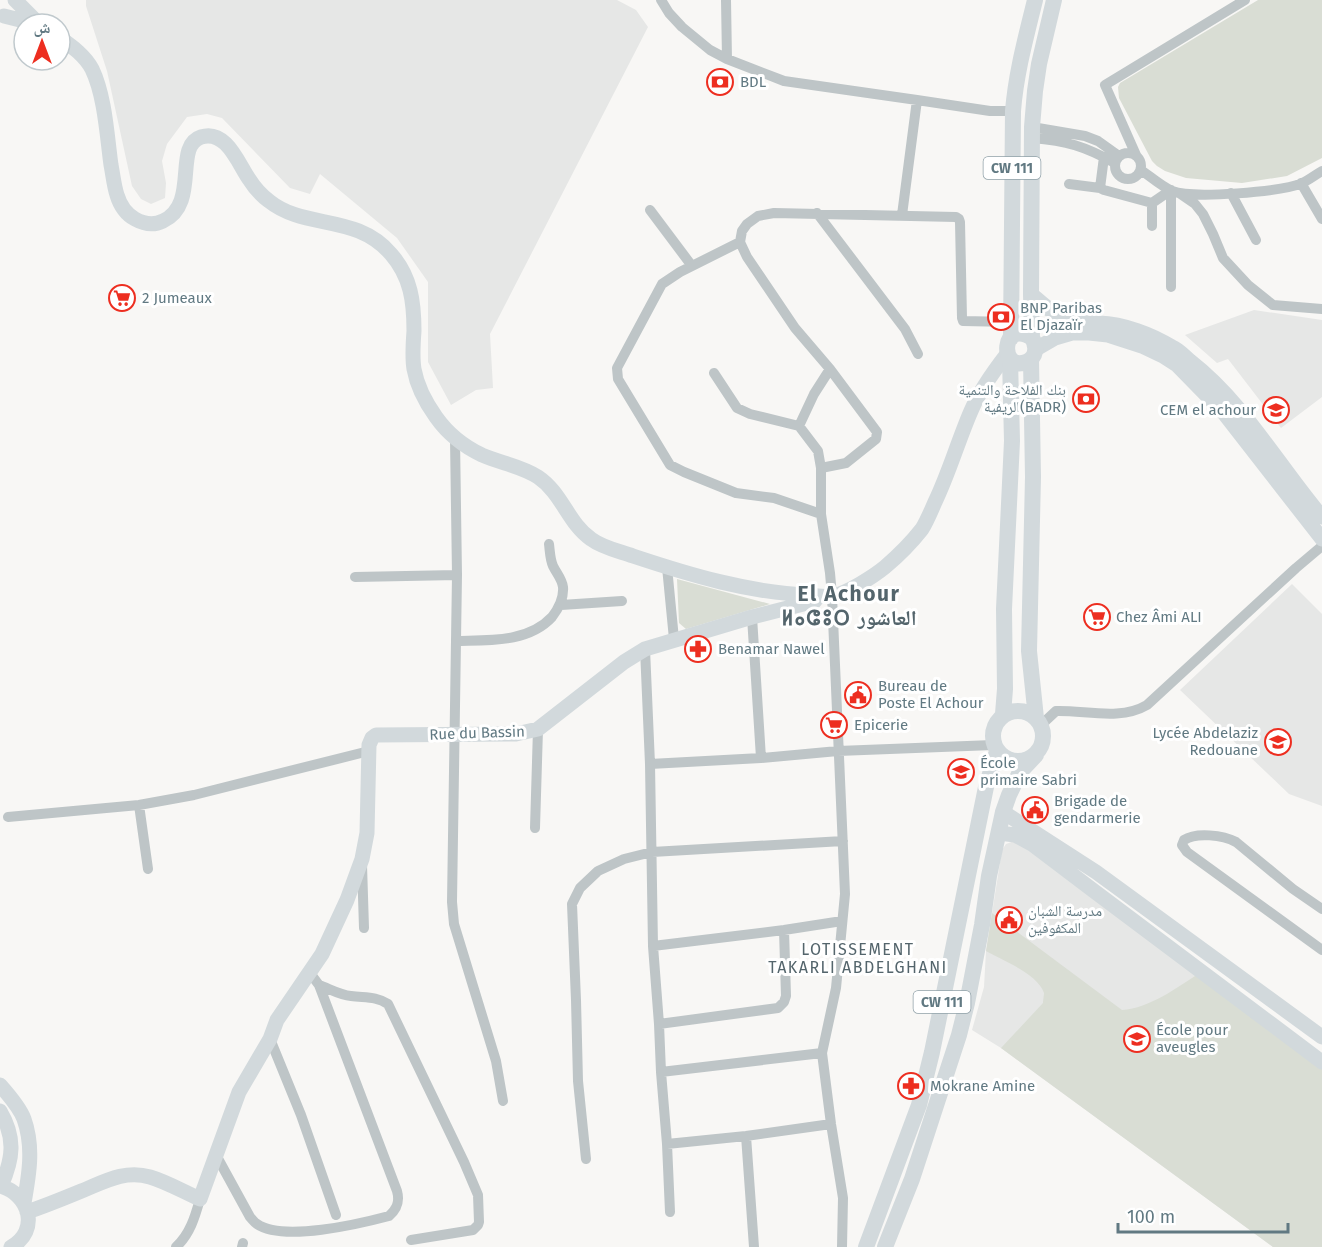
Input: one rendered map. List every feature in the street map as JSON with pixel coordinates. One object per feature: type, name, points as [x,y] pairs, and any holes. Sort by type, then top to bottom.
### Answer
[{"type":"main road","points":[[2,18],[14,0],[26,12]]},
{"type":"main road","name":"CW 111","points":[[1003,714],[1004,609],[1012,441],[1010,343],[1013,111],[1022,52],[1035,0]]},
{"type":"main road","points":[[885,1247],[912,1179],[959,1035],[1003,812],[1020,772],[1042,746],[1044,736],[1039,722],[1029,651],[1033,477],[1032,132],[1039,64],[1054,0]]},
{"type":"main road","points":[[72,47],[83,56],[91,67],[98,84],[114,185],[128,215],[147,224],[156,224],[173,215],[179,209],[182,201],[191,145],[201,137],[207,136],[224,142],[258,191],[280,209],[358,229],[388,251],[402,268],[414,304],[412,351],[418,385],[435,415],[455,439],[483,455],[523,469],[545,482],[555,491],[578,528],[605,547],[667,567],[761,590],[832,596]]},
{"type":"main road","points":[[1031,294],[1053,312],[1073,322],[1126,327],[1174,347],[1215,382],[1242,413],[1322,517]]},
{"type":"main road","points":[[1033,348],[1027,335],[1021,333],[1016,334],[1010,343],[1015,362],[1021,363],[1026,362],[1033,348],[1055,338],[1072,333],[1108,335],[1142,346],[1177,365],[1223,412],[1322,539]]},
{"type":"main road","name":"Rue du Bassin","points":[[369,751],[369,742],[376,735],[516,734],[538,729],[624,662],[645,649],[832,596],[855,586],[883,569],[907,547],[924,526],[942,487],[972,409],[1010,343]]},
{"type":"main road","points":[[1036,755],[1024,761],[1010,760],[995,748],[993,732],[1003,714],[1013,711],[1030,713],[1039,722]]},
{"type":"main road","name":"CW 111","points":[[866,1247],[919,1105],[995,748]]},
{"type":"main road","points":[[26,1208],[106,1180],[134,1174],[162,1181],[200,1199],[239,1092],[270,1039],[277,1020],[315,979],[322,954],[335,928],[362,859],[366,833],[369,751]]},
{"type":"main road","points":[[1003,812],[1096,872],[1322,1037]]},
{"type":"main road","points":[[999,832],[1015,835],[1032,844],[1322,1062]]},
{"type":"main road","points":[[0,1084],[24,1118],[29,1142],[30,1166],[26,1208],[28,1221],[21,1238],[11,1247]]},
{"type":"main road","points":[[0,1111],[12,1144],[8,1170],[0,1186],[18,1195],[26,1208]]},
{"type":"street","points":[[662,0],[669,13],[695,39],[710,50],[784,81],[990,111],[1013,111]]},
{"type":"street","points":[[726,0],[728,59]]},
{"type":"street","points":[[1117,159],[1115,171],[1120,178],[1129,180],[1137,177],[1141,170],[1141,162],[1105,85],[1245,0]]},
{"type":"street","points":[[902,215],[917,100]]},
{"type":"street","points":[[1032,132],[1083,147],[1104,157],[1117,159],[1127,153],[1136,155]]},
{"type":"street","points":[[1032,132],[1085,136],[1098,141],[1117,159]]},
{"type":"street","points":[[1100,188],[1104,157]]},
{"type":"street","points":[[1141,170],[1195,204],[1203,214],[1222,258],[1248,285],[1274,305],[1322,309]]},
{"type":"street","points":[[1069,184],[1100,188],[1152,203],[1175,192],[1215,195],[1278,189],[1301,183],[1322,171]]},
{"type":"street","points":[[1301,183],[1322,219]]},
{"type":"street","points":[[1171,287],[1175,192]]},
{"type":"street","points":[[1231,193],[1256,240]]},
{"type":"street","points":[[1152,203],[1152,226]]},
{"type":"street","points":[[650,210],[692,266]]},
{"type":"street","points":[[821,468],[846,463],[876,439],[877,432],[830,369],[795,328],[747,257],[740,242],[742,231],[758,216],[774,213],[817,213],[956,217],[959,219],[963,321],[1010,343]]},
{"type":"street","points":[[817,213],[905,328],[918,354]]},
{"type":"street","points":[[740,242],[680,272],[662,284],[617,368],[618,379],[670,465],[736,494],[774,498],[821,514]]},
{"type":"street","points":[[799,426],[814,394],[830,369]]},
{"type":"street","points":[[714,373],[737,408],[750,414],[799,426],[818,451],[821,468],[821,514],[832,596],[845,894],[836,988],[822,1053],[843,1198],[842,1247]]},
{"type":"street","points":[[455,439],[457,575],[452,902],[454,924],[496,1061],[503,1101]]},
{"type":"street","points":[[456,641],[512,638],[529,633],[543,625],[561,605],[561,578],[550,559],[549,544]]},
{"type":"street","points":[[1039,722],[1056,711],[1108,714],[1141,709],[1322,546]]},
{"type":"street","points":[[667,567],[674,639]]},
{"type":"street","points":[[355,577],[457,575]]},
{"type":"street","points":[[561,605],[622,601]]},
{"type":"street","points":[[752,617],[761,758]]},
{"type":"street","points":[[645,649],[650,764],[653,946],[670,1212]]},
{"type":"street","points":[[535,828],[538,729]]},
{"type":"street","points":[[650,764],[838,751],[995,748]]},
{"type":"street","points":[[8,817],[139,805],[194,795],[369,751]]},
{"type":"street","points":[[139,805],[148,869]]},
{"type":"street","points":[[1322,909],[1229,838],[1196,835],[1184,840],[1182,845],[1187,852],[1322,950]]},
{"type":"street","points":[[586,1159],[578,1081],[572,904],[580,888],[598,871],[624,859],[651,852],[843,841]]},
{"type":"street","points":[[362,859],[364,928]]},
{"type":"street","points":[[653,946],[842,921]]},
{"type":"street","points":[[659,1024],[778,1008],[786,996],[784,930]]},
{"type":"street","points":[[216,1155],[250,1217],[258,1225],[283,1231],[327,1230],[388,1216],[398,1206],[397,1191],[315,979]]},
{"type":"street","points":[[315,979],[343,995],[378,998],[388,1004],[478,1195],[479,1222],[476,1228],[411,1240]]},
{"type":"street","points":[[270,1039],[301,1116],[336,1215]]},
{"type":"street","points":[[661,1072],[822,1053]]},
{"type":"street","points":[[667,1144],[831,1124]]},
{"type":"street","points":[[746,1136],[754,1247]]},
{"type":"street","points":[[176,1247],[186,1236],[200,1199]]},
{"type":"shaded area","points":[[86,0],[617,0],[636,10],[648,27],[490,334],[493,388],[476,390],[451,405],[428,362],[428,282],[397,238],[320,174],[310,194],[290,188],[222,118],[207,114],[187,117],[167,144],[162,161],[166,183],[165,198],[151,204],[141,199],[132,186],[107,71]]},
{"type":"shaded area","points":[[1258,0],[1322,0],[1322,158],[1287,176],[1242,183],[1186,178],[1165,171],[1152,161],[1119,98],[1120,83]]},
{"type":"shaded area","points":[[1254,310],[1322,320],[1322,397],[1281,428],[1228,359],[1217,363],[1185,335]]},
{"type":"shaded area","points":[[677,579],[770,604],[686,629],[679,623]]},
{"type":"shaded area","name":"Lycée Abdelaziz Redouane","points":[[1292,584],[1322,614],[1322,806],[1289,794],[1180,690]]},
{"type":"shaded area","name":"École pour aveugles","points":[[1014,841],[1022,842],[1322,1065],[1322,1247],[1273,1247],[1001,1048],[972,1030],[984,987],[986,951],[1002,850],[1006,844]]},
{"type":"shaded area","name":"École pour aveugles","points":[[992,913],[1122,1010],[1153,1001],[1200,973],[1322,1065],[1322,1247],[1273,1247],[1001,1048],[1043,1003],[1044,993],[1035,980],[1027,974],[986,951]]},
{"type":"place","name":"BDL","points":[[720,82]]},
{"type":"place","name":"2 Jumeaux","points":[[122,298]]},
{"type":"place","name":"BNP Paribas El Djazaïr","points":[[1001,317]]},
{"type":"place","name":"بنك الفلاحة والتنمية الريفية(BADR)","points":[[1086,399]]},
{"type":"place","name":"CEM el achour","points":[[1276,410]]},
{"type":"place","name":"Chez Âmi ALI","points":[[1097,617]]},
{"type":"place","name":"Benamar Nawel","points":[[698,649]]},
{"type":"place","name":"Bureau de Poste El Achour","points":[[858,695]]},
{"type":"place","name":"Epicerie","points":[[834,725]]},
{"type":"place","name":"Lycée Abdelaziz Redouane","points":[[1278,742]]},
{"type":"place","name":"École primaire Sabri","points":[[961,772]]},
{"type":"place","name":"Brigade de gendarmerie","points":[[1035,810]]},
{"type":"place","name":"مدرسة الشبان المكفوفين","points":[[1009,920]]},
{"type":"place","name":"École pour aveugles","points":[[1137,1039]]},
{"type":"place","name":"Mokrane Amine","points":[[911,1086]]},
{"type":"district","name":"El Achour ⵍⴰⵛⵓⵔ العاشور","points":[[849,606]]},
{"type":"district","name":"LOTISSEMENT TAKARLI ABDELGHANI","points":[[858,958]]}]
